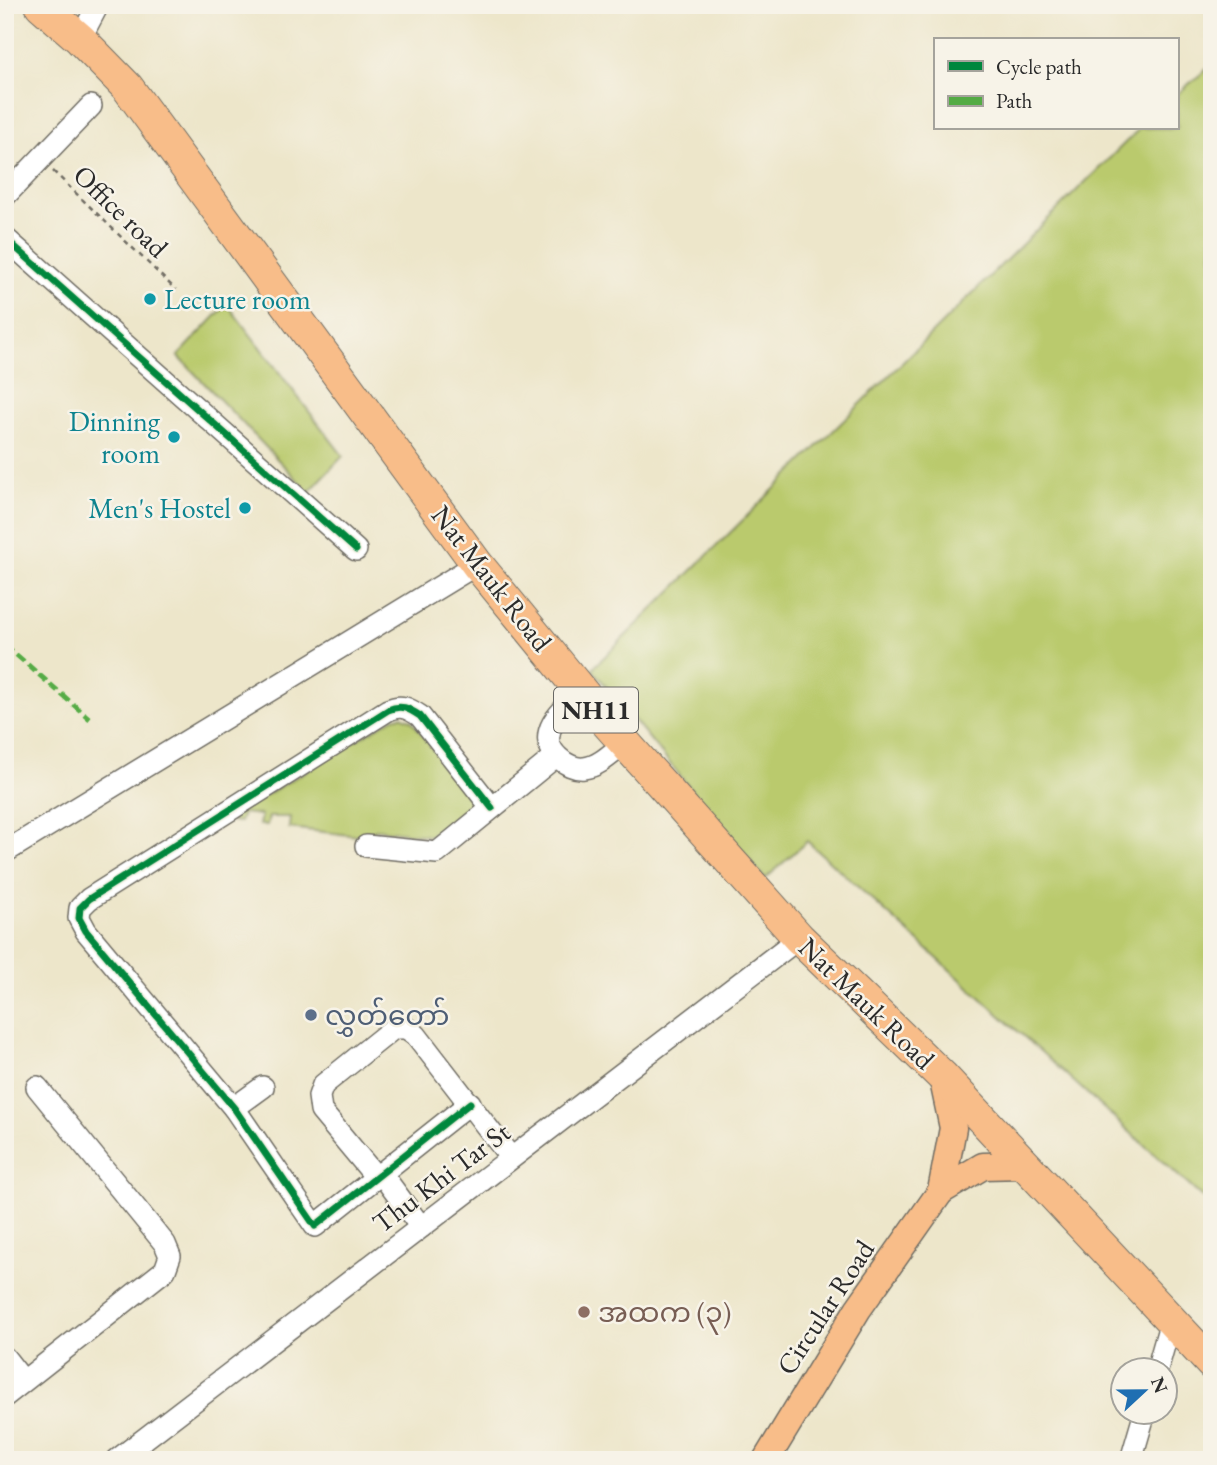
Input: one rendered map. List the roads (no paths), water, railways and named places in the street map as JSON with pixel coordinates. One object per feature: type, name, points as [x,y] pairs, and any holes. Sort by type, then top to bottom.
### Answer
[{"type":"highway","name":"Nat Mauk Road","points":[[41,5],[80,39],[128,88],[477,564],[625,743],[799,938],[942,1076],[1212,1364]]},
{"type":"main road","points":[[941,1191],[953,1128],[942,1076]]},
{"type":"main road","points":[[941,1191],[983,1166],[1025,1165]]},
{"type":"main road","name":"Circular Road","points":[[766,1460],[858,1308],[941,1191]]},
{"type":"street","points":[[80,39],[98,5]]},
{"type":"street","points":[[5,197],[91,106]]},
{"type":"street","points":[[5,238],[356,550]]},
{"type":"street","points":[[5,852],[477,564]]},
{"type":"street","points":[[582,692],[558,713],[550,728],[549,743],[556,756],[568,765],[583,769],[597,764],[625,743]]},
{"type":"street","points":[[470,1103],[315,1226],[234,1108],[86,931],[79,918],[80,908],[89,898],[398,706],[410,709],[420,716],[492,808]]},
{"type":"street","points":[[366,846],[437,853],[556,756]]},
{"type":"street","name":"Thu Khi Tar St","points":[[117,1460],[799,938]]},
{"type":"street","points":[[421,1227],[379,1175],[321,1111],[319,1096],[323,1085],[394,1028],[406,1028],[416,1035],[511,1158]]},
{"type":"street","points":[[5,1396],[165,1270],[170,1256],[165,1244],[37,1087]]},
{"type":"street","points":[[234,1108],[263,1087]]},
{"type":"street","points":[[1161,1356],[1171,1321]]},
{"type":"street","points":[[5,1358],[23,1381]]},
{"type":"street","points":[[1131,1460],[1141,1426]]},
{"type":"place","name":"Lecture room","points":[[150,299]]},
{"type":"place","name":"Dinning room","points":[[174,437]]},
{"type":"place","name":"Men's Hostel","points":[[245,508]]},
{"type":"place","name":"လွှတ်တော်","points":[[311,1015]]},
{"type":"place","name":"အထက (၃)","points":[[584,1312]]}]
